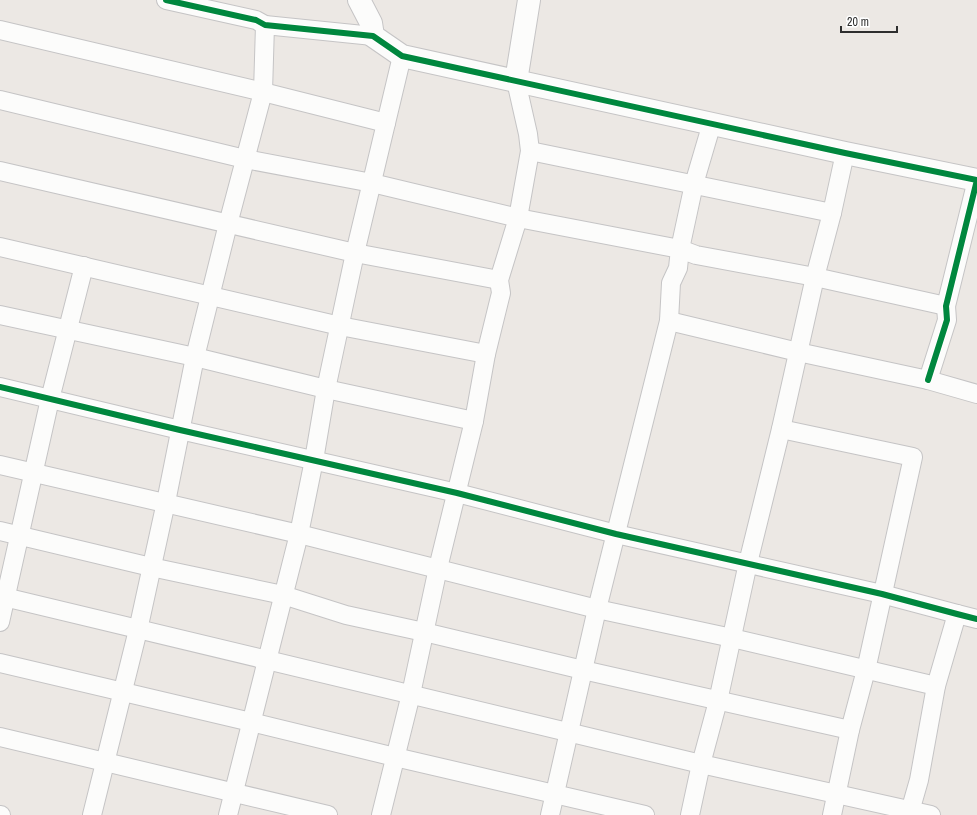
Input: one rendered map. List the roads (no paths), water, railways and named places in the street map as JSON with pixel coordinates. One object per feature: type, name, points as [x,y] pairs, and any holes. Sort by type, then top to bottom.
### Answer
[{"type":"street","points":[[166,0],[256,20],[265,25],[373,36],[402,56],[845,153],[977,180],[946,306],[947,320],[928,380]]},
{"type":"street","points":[[359,0],[371,22],[373,36]]},
{"type":"street","points":[[381,815],[411,694],[438,568],[474,421],[486,354],[501,293],[499,280],[518,218],[530,151],[528,134],[516,80],[529,0]]},
{"type":"street","points":[[92,815],[138,630],[195,358],[228,224],[263,92],[265,25]]},
{"type":"street","points":[[0,30],[263,92],[386,123]]},
{"type":"street","points":[[228,815],[299,534],[314,460],[326,389],[355,253],[402,56]]},
{"type":"street","points":[[0,100],[245,159],[372,182],[518,218],[680,249],[696,255],[815,277],[946,306]]},
{"type":"street","points":[[550,815],[597,610],[669,321],[672,283],[678,268],[680,249],[694,184],[712,123]]},
{"type":"street","points":[[530,151],[832,213]]},
{"type":"street","points":[[690,815],[701,764],[718,701],[748,563],[781,429],[815,277],[832,213],[845,153]]},
{"type":"street","points":[[0,171],[355,253],[499,280]]},
{"type":"street","points":[[0,247],[340,326],[486,354]]},
{"type":"street","points":[[0,622],[3,596],[19,536],[50,398],[84,266]]},
{"type":"street","points":[[0,315],[474,421]]},
{"type":"street","points":[[669,321],[798,352],[928,380],[977,394]]},
{"type":"street","points":[[0,387],[180,430],[457,493],[616,534],[882,594],[977,618]]},
{"type":"street","points":[[781,429],[913,457],[866,670],[850,730],[832,815]]},
{"type":"street","points":[[0,465],[166,502],[299,534],[438,568],[597,610],[732,638],[936,686]]},
{"type":"street","points":[[0,531],[151,567],[283,595],[346,615],[850,730]]},
{"type":"street","points":[[3,596],[138,630],[411,694],[569,733],[837,794],[909,813],[931,815]]},
{"type":"street","points":[[909,813],[919,780],[936,686],[957,614]]},
{"type":"street","points":[[0,663],[645,815]]},
{"type":"street","points":[[0,737],[328,815]]}]
